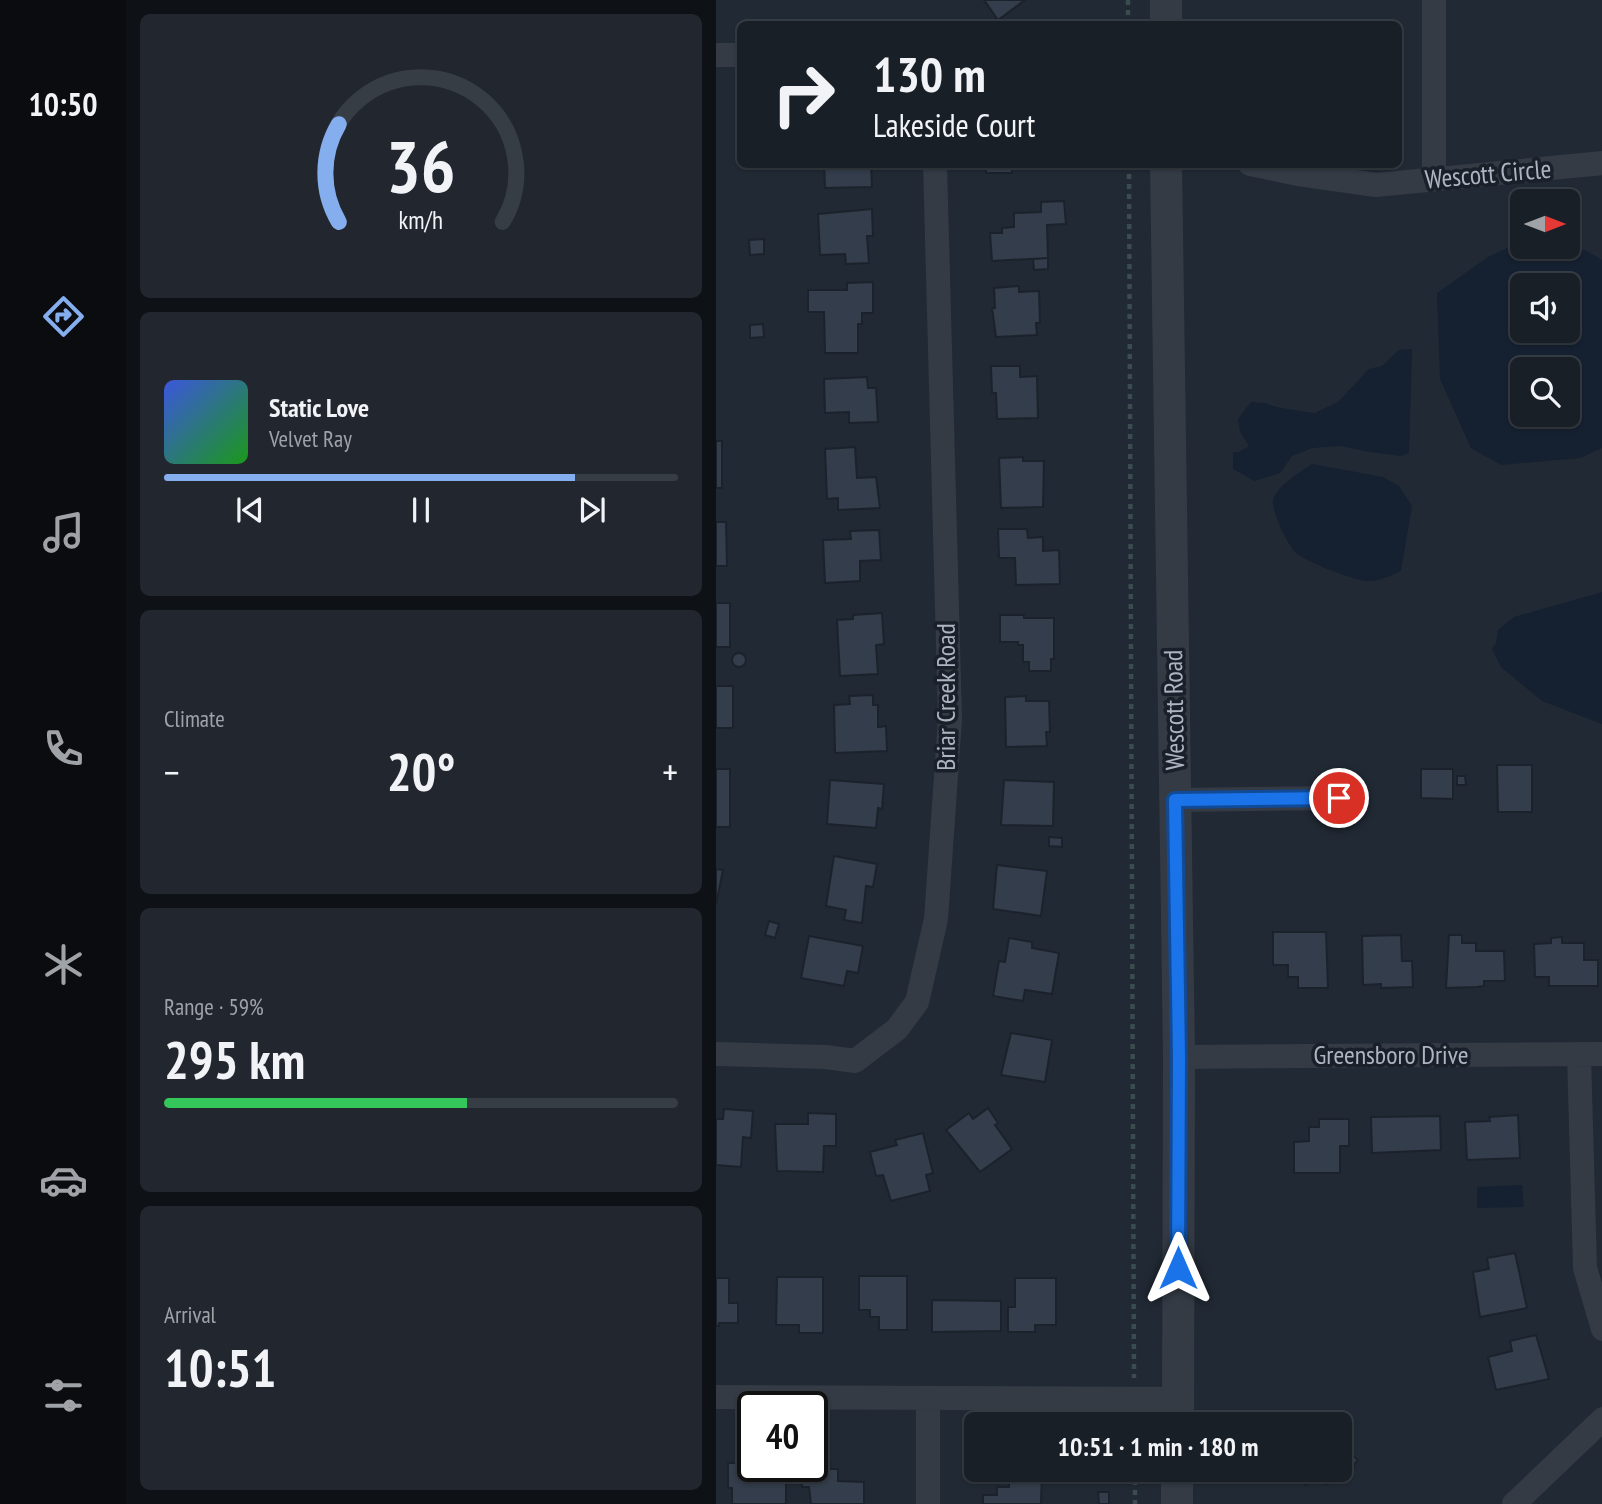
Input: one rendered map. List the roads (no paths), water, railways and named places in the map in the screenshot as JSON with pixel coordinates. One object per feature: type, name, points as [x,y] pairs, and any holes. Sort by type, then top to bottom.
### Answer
[{"type":"street","points":[[1166,0],[1166,21]]},
{"type":"street","points":[[1434,0],[1434,179]]},
{"type":"street","points":[[716,55],[737,55]]},
{"type":"street","name":"Wescott Circle","points":[[1269,168],[1376,185],[1602,163]]},
{"type":"street","name":"Briar Creek Road","points":[[716,1054],[855,1060],[897,1029],[917,1002],[936,919],[950,719],[935,168]]},
{"type":"street","name":"Wescott Road","points":[[1166,168],[1179,1057],[1178,1412]]},
{"type":"street","points":[[1175,800],[1339,798]]},
{"type":"street","points":[[1591,1054],[1585,1268],[1602,1329]]},
{"type":"street","name":"Greensboro Drive","points":[[1179,1057],[1591,1054]]},
{"type":"street","points":[[716,1397],[1134,1399],[1178,1412]]},
{"type":"street","points":[[928,1399],[928,1504]]},
{"type":"street","points":[[1514,1504],[1602,1419]]},
{"type":"street","points":[[1177,1482],[1177,1504]]},
{"type":"water","points":[[1507,248],[1510,248],[1510,259],[1580,259],[1580,250],[1602,260],[1602,448],[1580,458],[1501,465],[1471,448],[1440,379],[1437,293],[1488,257]]},
{"type":"water","points":[[1412,349],[1409,453],[1401,456],[1341,446],[1312,448],[1292,456],[1280,473],[1255,481],[1233,469],[1233,452],[1239,452],[1249,446],[1240,432],[1238,419],[1251,402],[1315,413],[1338,402],[1369,369],[1382,366],[1399,350]]},
{"type":"water","points":[[1312,464],[1383,477],[1399,486],[1412,506],[1401,571],[1379,580],[1359,580],[1329,570],[1296,553],[1277,519],[1273,500],[1284,485]]},
{"type":"water","points":[[1603,592],[1602,724],[1542,701],[1501,667],[1492,649],[1498,630],[1514,617]]},
{"type":"water","points":[[1522,1185],[1524,1207],[1477,1208],[1477,1187]]}]
